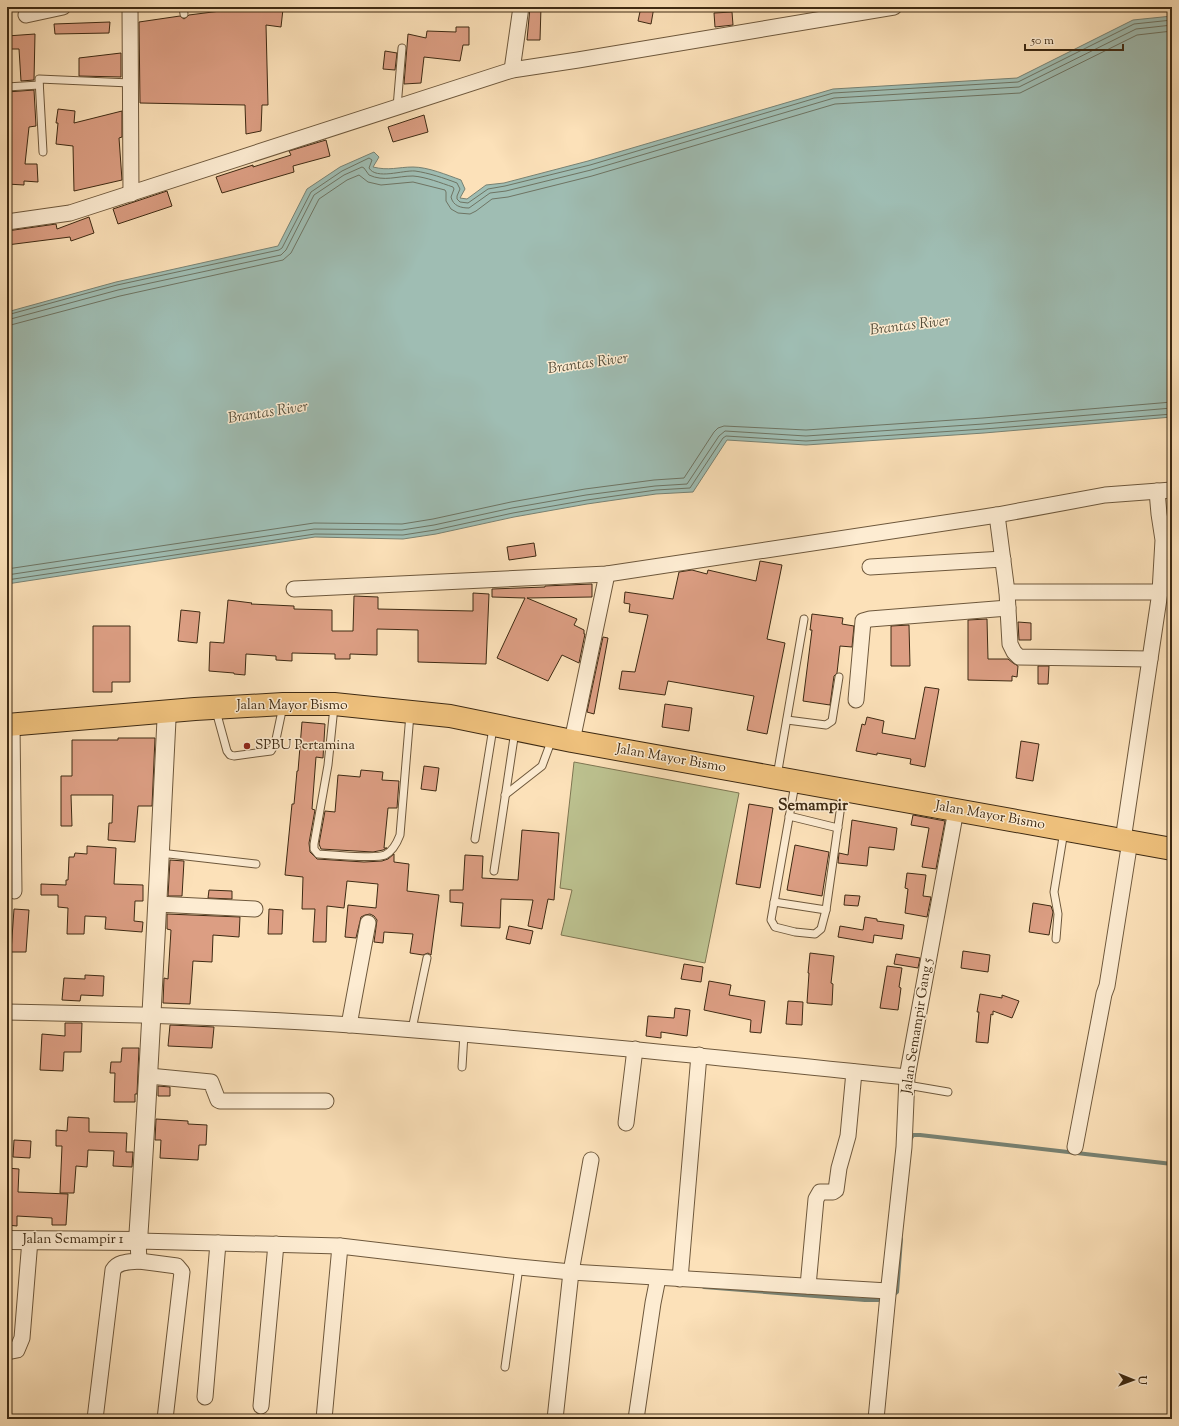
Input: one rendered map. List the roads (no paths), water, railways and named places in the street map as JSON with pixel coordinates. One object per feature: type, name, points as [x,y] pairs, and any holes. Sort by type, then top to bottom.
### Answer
[{"type":"main road","name":"Jalan Mayor Bismo","points":[[10,725],[168,710],[283,704],[334,704],[450,716],[562,739],[1172,849]]},
{"type":"street","points":[[26,15],[63,7]]},
{"type":"street","points":[[130,7],[131,194]]},
{"type":"street","points":[[512,70],[521,7]]},
{"type":"street","points":[[7,222],[70,213],[512,70],[894,7]]},
{"type":"street","points":[[294,589],[607,574],[997,515],[1105,495],[1172,490]]},
{"type":"street","points":[[1075,1147],[1104,994],[1107,986],[1150,659],[1168,540],[1158,514],[1157,491]]},
{"type":"street","points":[[997,515],[1007,592],[1010,644],[1019,657],[1150,659]]},
{"type":"street","points":[[870,567],[1003,559]]},
{"type":"street","points":[[562,739],[607,574]]},
{"type":"street","points":[[1007,592],[1160,592]]},
{"type":"street","points":[[856,700],[863,621],[870,618],[1008,608]]},
{"type":"street","points":[[139,1261],[138,1241],[149,1076],[168,710]]},
{"type":"street","points":[[10,725],[14,891]]},
{"type":"street","name":"Jalan Semampir Gang 5","points":[[876,1419],[904,1147],[907,1081],[956,810]]},
{"type":"street","points":[[157,904],[255,909]]},
{"type":"street","points":[[349,1025],[368,923]]},
{"type":"street","points":[[7,1012],[151,1015],[349,1025],[699,1055],[854,1072],[907,1081]]},
{"type":"street","points":[[626,1123],[635,1049]]},
{"type":"street","points":[[680,1279],[699,1055]]},
{"type":"street","points":[[808,1286],[816,1199],[820,1192],[832,1192],[836,1190],[839,1168],[848,1136],[854,1072]]},
{"type":"street","points":[[149,1076],[211,1082],[218,1100],[220,1101],[326,1101]]},
{"type":"street","points":[[555,1419],[572,1272],[591,1160]]},
{"type":"street","name":"Jalan Semampir 1","points":[[7,1240],[138,1241]]},
{"type":"street","points":[[7,1352],[17,1350],[22,1338],[30,1240]]},
{"type":"street","points":[[138,1241],[340,1246],[572,1272],[808,1286],[888,1297]]},
{"type":"street","points":[[205,1397],[218,1243]]},
{"type":"street","points":[[261,1406],[276,1244]]},
{"type":"street","points":[[324,1419],[340,1246]]},
{"type":"street","points":[[95,1419],[113,1270],[116,1265],[120,1263],[139,1261],[177,1266],[182,1272],[165,1419]]},
{"type":"street","points":[[636,1419],[658,1278]]},
{"type":"lane","points":[[397,107],[402,48]]},
{"type":"lane","points":[[42,152],[39,79],[130,82]]},
{"type":"lane","points":[[7,87],[39,85]]},
{"type":"lane","points":[[804,619],[787,720],[786,779],[789,816],[771,920],[775,926],[795,932],[815,934],[821,930],[826,910],[843,789]]},
{"type":"lane","points":[[787,720],[826,725],[829,724],[832,721],[839,677]]},
{"type":"lane","points":[[216,708],[227,751],[230,755],[234,756],[271,751],[275,744],[283,704]]},
{"type":"lane","points":[[334,704],[328,765],[314,844],[315,852],[318,854],[379,857],[390,852],[397,844],[400,835],[411,712]]},
{"type":"lane","points":[[475,839],[494,725]]},
{"type":"lane","points":[[494,871],[515,730]]},
{"type":"lane","points":[[505,795],[542,766],[562,739]]},
{"type":"lane","points":[[789,816],[838,828]]},
{"type":"lane","points":[[1056,938],[1058,914],[1054,892],[1064,829]]},
{"type":"lane","points":[[160,853],[256,864]]},
{"type":"lane","points":[[774,902],[826,910]]},
{"type":"lane","points":[[412,1030],[427,958]]},
{"type":"lane","points":[[462,1067],[464,1034]]},
{"type":"lane","points":[[907,1081],[948,1092]]},
{"type":"lane","points":[[505,1367],[519,1267]]},
{"type":"water","name":"Brantas River","points":[[1172,16],[1172,417],[984,433],[806,445],[727,440],[693,492],[656,494],[587,504],[514,517],[436,534],[403,539],[315,537],[7,584],[7,312],[116,282],[278,246],[307,189],[340,167],[374,152],[379,157],[373,167],[389,169],[419,167],[461,180],[465,189],[460,198],[467,199],[486,185],[504,183],[588,161],[833,89],[1017,78],[1133,20]]},
{"type":"waterway","points":[[910,1140],[913,1135],[920,1135],[1172,1164]]},
{"type":"waterway","points":[[892,1296],[897,1292],[901,1239]]},
{"type":"waterway","points":[[704,1287],[865,1300],[885,1300]]},
{"type":"place","name":"SPBU Pertamina","points":[[247,746]]},
{"type":"district","name":"Semampir","points":[[813,806]]}]
